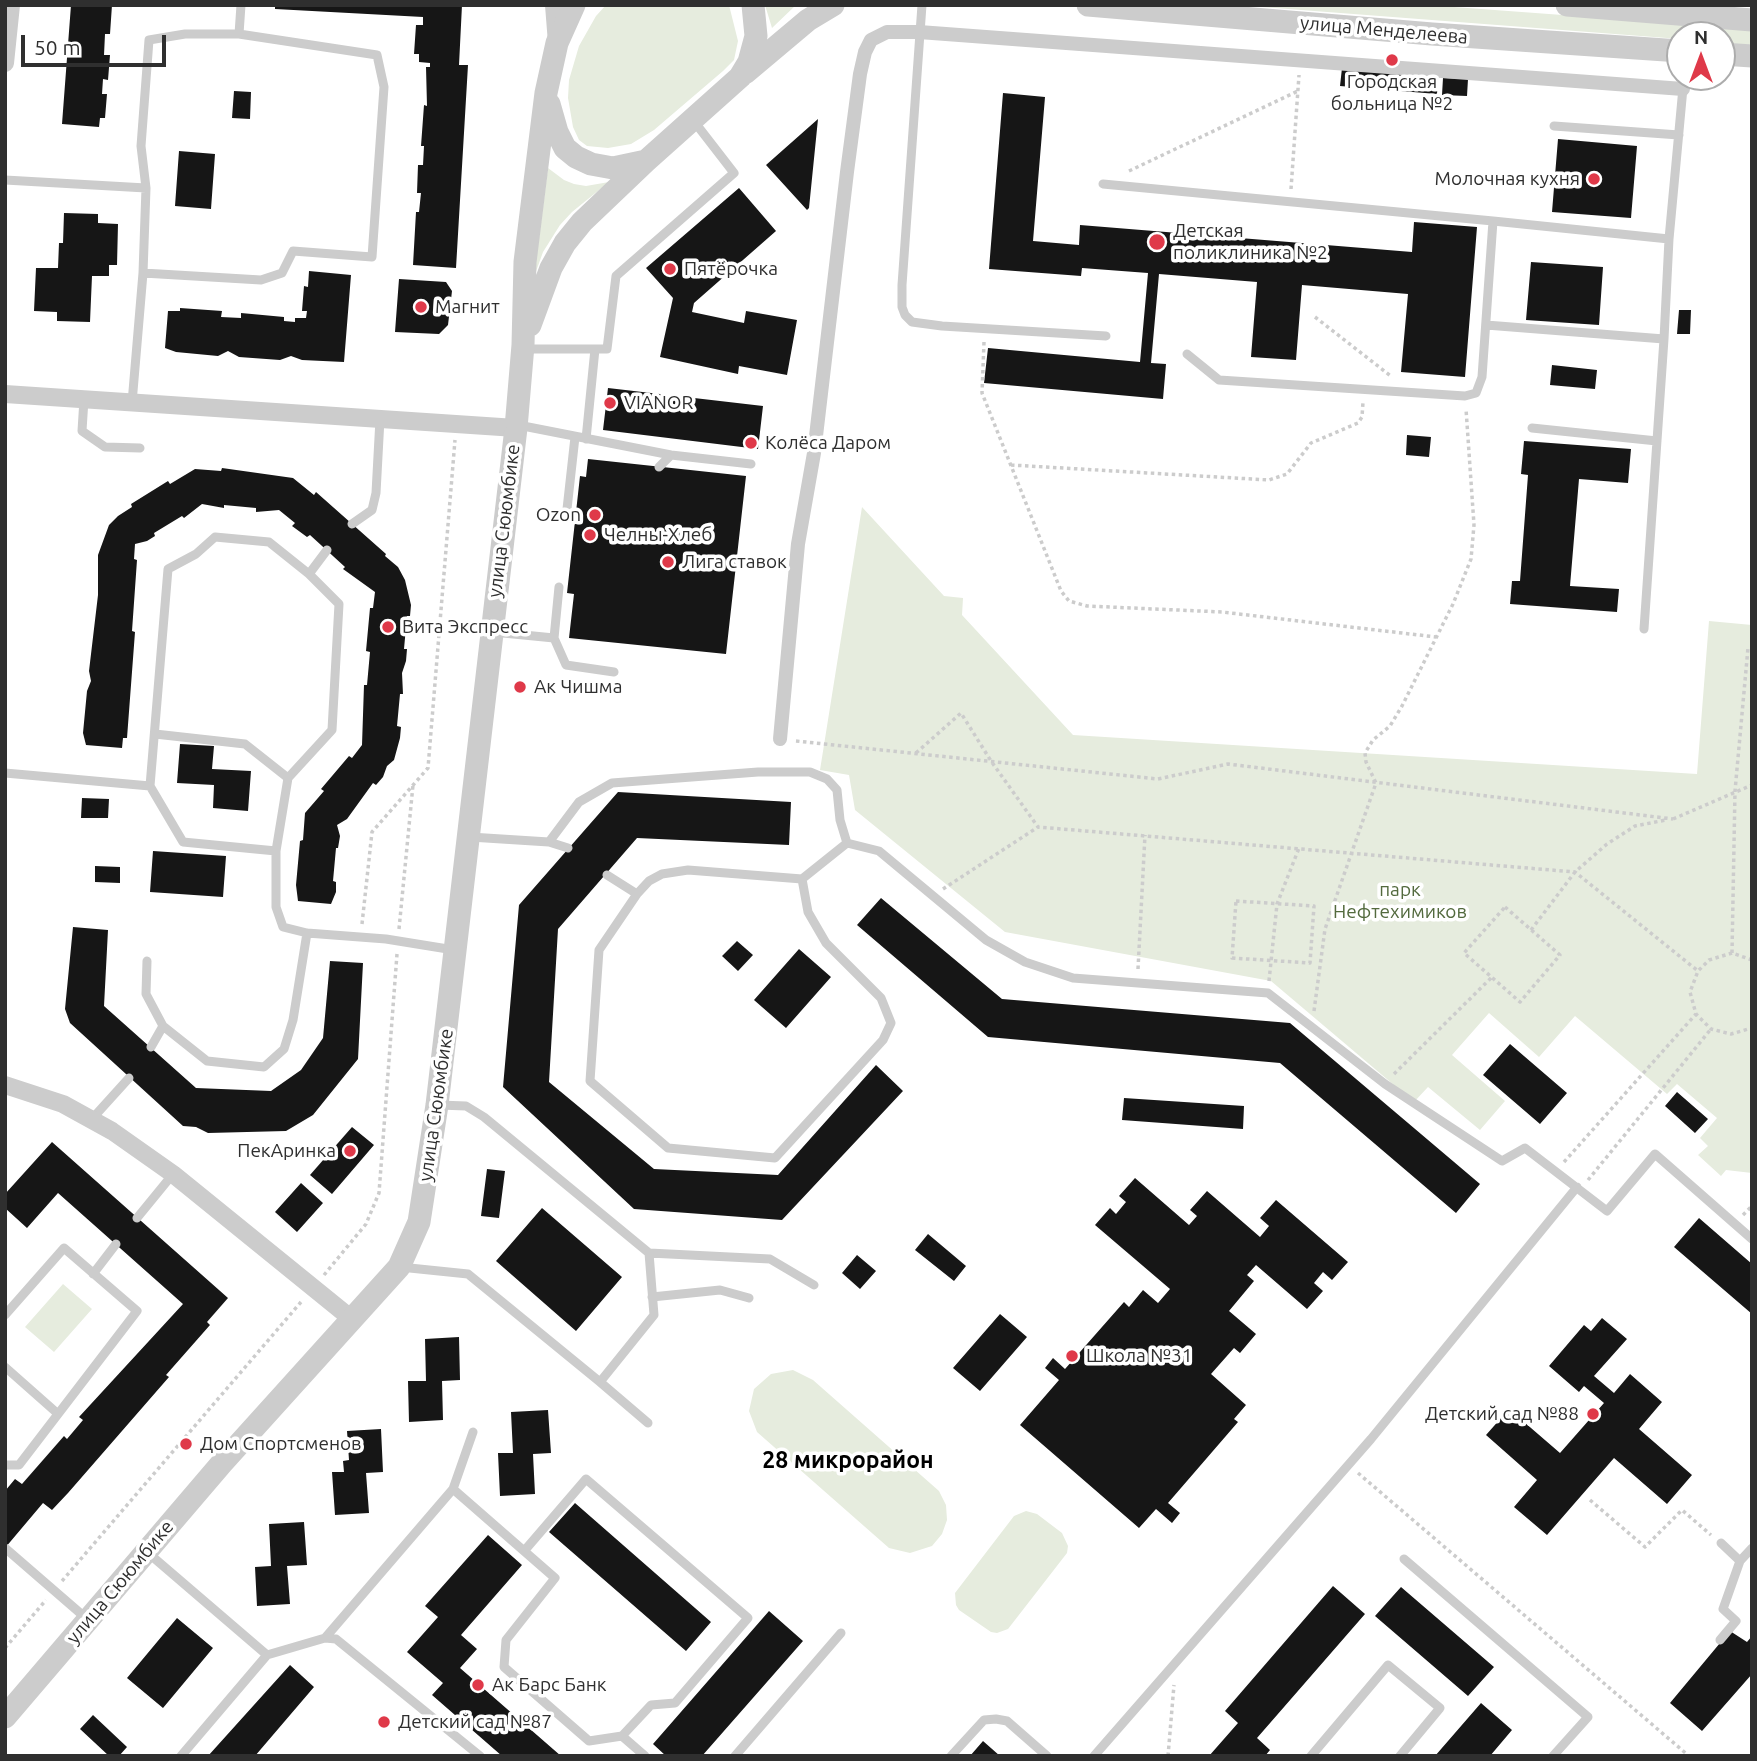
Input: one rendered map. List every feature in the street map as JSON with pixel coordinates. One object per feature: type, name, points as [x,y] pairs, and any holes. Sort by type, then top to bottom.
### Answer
[{"type":"street","points":[[5,63],[11,5]]},
{"type":"street","points":[[554,5],[556,43]]},
{"type":"street","points":[[522,347],[526,262],[546,93],[556,43],[574,5]]},
{"type":"street","points":[[740,77],[749,62],[756,36],[753,5]]},
{"type":"street","points":[[522,347],[551,268],[565,243],[582,222],[740,77],[808,20],[833,5]]},
{"type":"street","name":"улица Менделеева","points":[[1088,5],[1432,34],[1666,50]]},
{"type":"street","points":[[1567,5],[1644,8],[1752,20]]},
{"type":"street","points":[[780,739],[798,544],[813,462],[846,172],[860,74],[871,40],[887,32],[919,32],[1300,62],[1666,82]]},
{"type":"street","points":[[546,93],[557,132],[570,153],[591,164],[613,168],[646,161]]},
{"type":"street","name":"улица Сююмбике","points":[[5,1717],[239,1444],[399,1267],[419,1222],[456,950],[516,427],[522,347]]},
{"type":"street","points":[[5,394],[516,427]]},
{"type":"street","points":[[5,1085],[62,1104],[112,1130],[173,1174],[353,1320]]},
{"type":"lane","points":[[239,34],[241,5]]},
{"type":"lane","points":[[922,5],[902,307],[912,322],[1106,336]]},
{"type":"lane","points":[[132,403],[143,273],[146,188],[141,146],[149,40],[185,34],[239,34],[376,55],[384,86],[372,257],[293,251],[282,273],[261,280],[143,273]]},
{"type":"lane","points":[[1644,629],[1670,239],[1683,91]]},
{"type":"lane","points":[[522,347],[607,349],[615,276],[734,173],[693,120]]},
{"type":"lane","points":[[1554,126],[1679,135]]},
{"type":"lane","points":[[5,180],[146,188]]},
{"type":"lane","points":[[1102,184],[1670,239]]},
{"type":"lane","points":[[1187,354],[1219,380],[1465,396],[1476,393],[1482,377],[1493,221]]},
{"type":"lane","points":[[1486,325],[1664,339]]},
{"type":"lane","points":[[586,439],[595,349]]},
{"type":"lane","points":[[84,399],[82,431],[105,447],[140,448]]},
{"type":"lane","points":[[352,524],[372,510],[376,494],[380,419]]},
{"type":"lane","points":[[516,427],[671,455],[751,464]]},
{"type":"lane","points":[[1532,428],[1657,441]]},
{"type":"lane","points":[[566,518],[575,437]]},
{"type":"lane","points":[[659,467],[671,455]]},
{"type":"lane","points":[[276,851],[183,842],[150,786],[168,569],[196,554],[215,537],[269,542],[309,574],[339,604],[332,730],[288,778],[276,851],[276,907],[284,927],[307,933],[361,937],[456,950]]},
{"type":"lane","points":[[309,574],[327,550]]},
{"type":"lane","points":[[559,587],[554,638],[566,665],[614,671]]},
{"type":"lane","points":[[491,632],[554,638]]},
{"type":"lane","points":[[155,734],[245,744],[288,778]]},
{"type":"lane","points":[[549,842],[579,802],[612,783],[771,772],[810,772],[827,779],[837,790],[840,820],[847,843]]},
{"type":"lane","points":[[5,773],[150,786]]},
{"type":"lane","points":[[469,837],[549,842],[568,848]]},
{"type":"lane","points":[[847,843],[879,851],[986,940],[1025,962],[1073,978],[1268,993],[1385,1084],[1502,1161],[1525,1148],[1607,1211],[1655,1154],[1752,1239]]},
{"type":"lane","points":[[802,879],[808,912],[826,943],[881,998],[891,1023],[883,1040],[775,1158],[668,1148],[590,1081],[599,950],[636,894],[649,881],[663,874],[688,870],[802,879],[847,843]]},
{"type":"lane","points":[[607,874],[636,894]]},
{"type":"lane","points":[[147,961],[146,995],[163,1026],[207,1061],[264,1068],[284,1049],[290,1030],[307,933]]},
{"type":"lane","points":[[151,1047],[163,1026]]},
{"type":"lane","points":[[91,1119],[129,1079]]},
{"type":"lane","points":[[437,1105],[466,1106],[484,1117],[649,1253],[770,1259],[814,1285]]},
{"type":"lane","points":[[138,1218],[173,1174]]},
{"type":"lane","points":[[1094,1756],[1348,1465],[1578,1188]]},
{"type":"lane","points":[[93,1274],[116,1244]]},
{"type":"lane","points":[[5,1315],[64,1248],[138,1311],[19,1465],[5,1465]]},
{"type":"lane","points":[[600,1382],[654,1315],[649,1253]]},
{"type":"lane","points":[[399,1267],[468,1274],[648,1423]]},
{"type":"lane","points":[[652,1297],[720,1290],[749,1298]]},
{"type":"lane","points":[[5,1367],[57,1413]]},
{"type":"lane","points":[[325,1638],[453,1489],[473,1432]]},
{"type":"lane","points":[[453,1489],[555,1578],[506,1640],[504,1667],[589,1741],[622,1736],[651,1705],[676,1703],[748,1618],[586,1479],[524,1550]]},
{"type":"lane","points":[[1721,1543],[1740,1561]]},
{"type":"lane","points":[[5,1548],[88,1620]]},
{"type":"lane","points":[[1720,1640],[1736,1621],[1723,1609],[1740,1561],[1752,1548]]},
{"type":"lane","points":[[147,1552],[267,1655]]},
{"type":"lane","points":[[1404,1559],[1588,1717],[1553,1756]]},
{"type":"lane","points":[[735,1756],[841,1633]]},
{"type":"lane","points":[[181,1756],[267,1655],[325,1638],[336,1639],[480,1756]]},
{"type":"lane","points":[[1311,1756],[1388,1665],[1440,1708],[1401,1756]]},
{"type":"lane","points":[[951,1756],[984,1720],[996,1719],[1007,1721],[1047,1756]]},
{"type":"lane","points":[[622,1736],[645,1756]]},
{"type":"path","points":[[1290,202],[1300,62]]},
{"type":"path","points":[[1102,184],[1298,91]]},
{"type":"path","points":[[1315,317],[1410,391]]},
{"type":"path","points":[[986,329],[982,393],[1061,591],[1069,601],[1087,606],[1222,612],[1436,637]]},
{"type":"path","points":[[1011,465],[1269,480],[1287,474],[1311,443],[1358,423],[1362,417],[1364,389]]},
{"type":"path","points":[[1312,1028],[1325,929],[1376,783],[1366,762],[1365,753],[1373,740],[1390,726],[1402,706],[1453,604],[1471,559],[1474,525],[1465,396]]},
{"type":"path","points":[[361,937],[372,832],[428,768],[456,424]]},
{"type":"path","points":[[1732,953],[1735,791],[1748,648]]},
{"type":"path","points":[[916,753],[961,713],[1038,827]]},
{"type":"path","points":[[780,739],[1158,779],[1228,764],[1672,819]]},
{"type":"path","points":[[1531,930],[1575,872],[1608,844],[1635,826],[1672,819],[1752,785]]},
{"type":"path","points":[[933,896],[1038,827],[1575,872],[1698,971]]},
{"type":"path","points":[[1137,983],[1146,835]]},
{"type":"path","points":[[1268,993],[1277,904],[1299,848]]},
{"type":"path","points":[[1236,901],[1314,906],[1310,963],[1272,961],[1232,958],[1236,901]]},
{"type":"path","points":[[1505,907],[1560,955],[1520,1002],[1492,977],[1464,953],[1505,907]]},
{"type":"path","points":[[1752,959],[1732,953],[1709,960],[1698,971],[1690,992],[1696,1014],[1712,1029],[1731,1034],[1752,1028]]},
{"type":"path","points":[[1385,1084],[1492,977]]},
{"type":"path","points":[[1556,1171],[1696,1014]]},
{"type":"path","points":[[1578,1188],[1712,1029]]},
{"type":"path","points":[[1348,1465],[1689,1756]]},
{"type":"path","points":[[1590,1500],[1646,1547],[1682,1510],[1721,1543]]},
{"type":"path","points":[[1165,1674],[1175,1687],[1168,1756]]},
{"type":"green space","points":[[606,5],[729,5],[738,41],[734,60],[654,130],[631,144],[608,148],[587,146],[579,140],[573,127],[568,98],[569,80],[579,46],[596,16]]},
{"type":"green space","points":[[765,5],[796,5],[772,28]]},
{"type":"green space","points":[[1236,5],[1427,5],[1666,23],[1666,38]]},
{"type":"green space","points":[[1736,28],[1752,29],[1752,45],[1736,44]]},
{"type":"green space","points":[[548,168],[574,184],[586,186],[609,182],[560,225],[543,252],[534,277]]},
{"type":"green space","name":"парк Нефтехимиков","points":[[862,507],[944,596],[963,598],[962,615],[1073,735],[1697,774],[1709,621],[1752,625],[1752,1173],[1726,1170],[1721,1176],[1698,1155],[1708,1146],[1700,1138],[1717,1118],[1677,1084],[1667,1094],[1575,1016],[1539,1057],[1489,1013],[1452,1055],[1505,1101],[1480,1130],[1428,1087],[1414,1102],[1271,981],[1005,932],[855,810],[849,775],[820,770]]},
{"type":"green space","points":[[63,1284],[92,1309],[54,1352],[25,1327]]},
{"type":"green space","points":[[793,1370],[813,1380],[939,1491],[946,1505],[947,1520],[942,1534],[932,1546],[910,1553],[889,1548],[757,1432],[749,1411],[754,1389],[771,1374]]},
{"type":"green space","points":[[1026,1511],[1037,1514],[1062,1533],[1068,1546],[1067,1553],[1008,1629],[991,1632],[959,1610],[955,1593],[1014,1516]]},
{"type":"building","points":[[71,5],[112,5],[110,34],[105,34],[104,55],[110,55],[108,80],[103,79],[102,94],[107,94],[105,118],[100,118],[99,127],[62,124]]},
{"type":"building","points":[[275,5],[462,5],[459,65],[468,65],[456,268],[413,265],[416,212],[419,212],[421,193],[417,193],[418,165],[423,165],[424,146],[421,146],[424,105],[427,106],[426,67],[430,67],[430,63],[419,62],[419,54],[414,54],[416,25],[423,25],[423,17],[275,9]]},
{"type":"building","points":[[1342,68],[1438,77],[1437,94],[1340,86]]},
{"type":"building","points":[[1443,78],[1468,79],[1467,96],[1442,95]]},
{"type":"building","points":[[234,91],[251,92],[250,119],[232,118]]},
{"type":"building","points":[[1003,93],[1045,97],[1033,241],[1079,245],[1080,225],[1412,252],[1414,222],[1477,227],[1465,377],[1401,372],[1408,294],[1302,285],[1296,360],[1251,357],[1257,282],[1159,274],[1151,363],[1166,364],[1163,399],[984,383],[988,348],[1140,362],[1148,273],[1082,268],[1081,276],[989,269]]},
{"type":"building","points":[[818,119],[809,208],[807,210],[766,165]]},
{"type":"building","name":"Молочная кухня","points":[[1558,139],[1637,146],[1631,218],[1552,212]]},
{"type":"building","points":[[179,151],[215,154],[211,209],[175,206]]},
{"type":"building","points":[[739,188],[776,231],[694,303],[692,312],[744,323],[746,311],[797,320],[787,375],[739,366],[738,374],[660,357],[673,298],[646,268]]},
{"type":"building","points":[[64,213],[98,214],[98,223],[118,224],[117,265],[109,265],[109,276],[92,276],[90,322],[57,321],[57,312],[34,311],[36,268],[58,268],[59,243],[63,243]]},
{"type":"building","points":[[1531,262],[1603,267],[1599,325],[1526,320]]},
{"type":"building","points":[[309,271],[351,275],[344,362],[302,360],[291,356],[280,360],[239,357],[228,351],[218,356],[176,352],[165,348],[168,311],[180,311],[180,308],[222,311],[221,317],[241,318],[241,313],[284,317],[284,321],[295,322],[295,318],[306,318],[307,311],[302,311],[304,286],[308,287]]},
{"type":"building","points":[[399,279],[446,282],[452,291],[448,325],[439,334],[395,332]]},
{"type":"building","points":[[1679,310],[1691,310],[1690,334],[1677,334]]},
{"type":"building","points":[[1552,365],[1597,370],[1595,389],[1550,385]]},
{"type":"building","points":[[608,388],[763,406],[758,449],[603,430]]},
{"type":"building","points":[[1407,435],[1431,437],[1429,457],[1406,455]]},
{"type":"building","points":[[1524,441],[1631,449],[1628,483],[1579,479],[1570,586],[1619,589],[1617,612],[1510,604],[1512,581],[1520,581],[1528,475],[1521,474]]},
{"type":"building","points":[[588,459],[746,476],[726,654],[569,638],[574,594],[567,593],[580,476],[586,477]]},
{"type":"building","points":[[222,468],[293,478],[314,495],[316,492],[386,554],[405,580],[411,605],[410,616],[407,616],[403,694],[400,694],[397,726],[401,727],[400,738],[394,760],[387,766],[383,777],[376,785],[373,783],[347,819],[337,825],[340,836],[336,848],[333,881],[336,882],[336,892],[331,904],[298,901],[296,885],[300,841],[303,840],[305,813],[324,791],[321,789],[362,745],[364,685],[367,685],[370,652],[366,651],[370,608],[373,608],[375,592],[343,569],[345,567],[310,535],[307,537],[292,526],[295,523],[279,510],[256,512],[256,508],[224,505],[224,508],[202,504],[184,518],[182,516],[154,533],[155,536],[147,541],[135,544],[134,559],[137,560],[132,631],[135,632],[127,738],[123,738],[122,748],[86,745],[83,733],[87,691],[91,681],[89,671],[98,595],[98,555],[109,525],[132,507],[131,504],[168,481],[170,484],[195,469],[221,471]]},
{"type":"building","points":[[180,744],[214,746],[212,769],[251,771],[248,811],[213,808],[214,785],[177,783]]},
{"type":"building","points":[[618,792],[791,802],[789,845],[637,838],[558,929],[549,1082],[654,1169],[778,1175],[876,1065],[903,1091],[782,1220],[634,1209],[503,1087],[519,905]]},
{"type":"building","points":[[82,798],[109,799],[108,818],[81,818]]},
{"type":"building","points":[[153,851],[226,856],[223,897],[150,892]]},
{"type":"building","points":[[95,866],[120,867],[120,883],[95,882]]},
{"type":"building","points":[[881,898],[1002,999],[1290,1023],[1480,1184],[1456,1213],[1280,1063],[988,1037],[857,925]]},
{"type":"building","points":[[73,927],[108,930],[104,1006],[196,1088],[271,1091],[301,1070],[323,1038],[330,961],[363,963],[358,1059],[313,1115],[286,1131],[208,1133],[196,1127],[183,1126],[70,1023],[65,1009]]},
{"type":"building","points":[[737,941],[753,955],[738,971],[722,956]]},
{"type":"building","points":[[799,949],[831,977],[786,1028],[754,1000]]},
{"type":"building","points":[[1510,1044],[1567,1093],[1540,1124],[1483,1075]]},
{"type":"building","points":[[1677,1092],[1708,1119],[1695,1133],[1665,1106]]},
{"type":"building","points":[[1124,1098],[1244,1106],[1243,1129],[1122,1120]]},
{"type":"building","points":[[352,1127],[374,1145],[332,1194],[310,1175]]},
{"type":"building","points":[[52,1142],[228,1298],[207,1322],[210,1325],[166,1375],[169,1377],[68,1493],[52,1510],[43,1503],[5,1548],[5,1491],[15,1479],[22,1484],[64,1436],[67,1439],[83,1420],[79,1417],[183,1304],[58,1193],[27,1228],[5,1208],[5,1194]]},
{"type":"building","points":[[487,1169],[505,1171],[499,1218],[481,1216]]},
{"type":"building","points":[[1135,1178],[1189,1225],[1197,1216],[1190,1210],[1207,1191],[1260,1237],[1269,1226],[1260,1218],[1276,1200],[1348,1262],[1332,1280],[1323,1272],[1314,1283],[1323,1291],[1307,1309],[1256,1265],[1247,1275],[1254,1281],[1229,1311],[1256,1334],[1240,1353],[1234,1348],[1211,1374],[1246,1405],[1234,1419],[1238,1422],[1168,1503],[1180,1513],[1172,1523],[1156,1509],[1139,1528],[1020,1425],[1059,1380],[1045,1368],[1053,1358],[1065,1369],[1124,1302],[1129,1307],[1143,1290],[1158,1303],[1170,1289],[1095,1225],[1110,1208],[1116,1214],[1126,1202],[1119,1196]]},
{"type":"building","points":[[301,1183],[323,1203],[297,1232],[275,1212]]},
{"type":"building","points":[[542,1208],[622,1277],[576,1331],[496,1261]]},
{"type":"building","points":[[1699,1218],[1752,1264],[1752,1314],[1674,1247]]},
{"type":"building","points":[[928,1234],[966,1266],[954,1281],[915,1250]]},
{"type":"building","points":[[857,1255],[876,1271],[860,1289],[842,1273]]},
{"type":"building","points":[[1000,1314],[1027,1337],[980,1391],[953,1368]]},
{"type":"building","points":[[1602,1318],[1627,1339],[1594,1376],[1614,1393],[1630,1374],[1662,1402],[1639,1429],[1692,1475],[1667,1504],[1614,1458],[1547,1535],[1514,1507],[1537,1480],[1486,1435],[1509,1409],[1560,1453],[1604,1403],[1584,1386],[1579,1392],[1549,1366],[1584,1325],[1591,1331]]},
{"type":"building","points":[[459,1337],[460,1380],[442,1381],[443,1420],[409,1422],[408,1381],[426,1381],[425,1339]]},
{"type":"building","points":[[548,1410],[551,1453],[533,1454],[535,1494],[500,1496],[498,1453],[513,1453],[511,1412]]},
{"type":"building","points":[[381,1429],[383,1472],[366,1473],[369,1513],[335,1515],[332,1472],[344,1472],[343,1461],[349,1460],[347,1431]]},
{"type":"building","points":[[575,1503],[711,1622],[686,1651],[549,1532]]},
{"type":"building","points":[[304,1522],[307,1565],[287,1566],[290,1604],[257,1606],[255,1567],[271,1566],[269,1524]]},
{"type":"building","points":[[488,1535],[522,1565],[461,1635],[477,1649],[460,1668],[561,1756],[502,1756],[432,1695],[443,1683],[407,1652],[438,1617],[425,1606]]},
{"type":"building","points":[[1333,1586],[1365,1614],[1257,1738],[1270,1750],[1265,1756],[1209,1756],[1238,1723],[1225,1711]]},
{"type":"building","points":[[1401,1587],[1494,1667],[1468,1696],[1375,1616]]},
{"type":"building","points":[[769,1611],[803,1641],[702,1756],[666,1756],[653,1744]]},
{"type":"building","points":[[177,1618],[213,1648],[163,1708],[127,1678]]},
{"type":"building","points":[[1730,1631],[1747,1642],[1752,1636],[1752,1674],[1702,1731],[1670,1703]]},
{"type":"building","points":[[290,1665],[314,1687],[255,1756],[208,1756]]},
{"type":"building","points":[[1481,1703],[1512,1730],[1490,1756],[1435,1756]]},
{"type":"building","points":[[93,1715],[127,1747],[119,1756],[109,1756],[80,1729]]},
{"type":"building","points":[[983,1741],[1000,1756],[970,1756]]},
{"type":"place","name":"Городская больница №2","points":[[1392,60]]},
{"type":"place","name":"Молочная кухня","points":[[1594,179]]},
{"type":"place","name":"Детская поликлиника №2","points":[[1157,242]]},
{"type":"place","name":"Пятёрочка","points":[[670,269]]},
{"type":"place","name":"Магнит","points":[[421,307]]},
{"type":"place","name":"VIANOR","points":[[610,403]]},
{"type":"place","name":"Колёса Даром","points":[[751,443]]},
{"type":"place","name":"Ozon","points":[[595,515]]},
{"type":"place","name":"Челны-Хлеб","points":[[590,535]]},
{"type":"place","name":"Лига ставок","points":[[668,562]]},
{"type":"place","name":"Вита Экспресс","points":[[388,627]]},
{"type":"place","name":"Ак Чишма","points":[[520,687]]},
{"type":"place","name":"ПекАринка","points":[[350,1151]]},
{"type":"place","name":"Школа №31","points":[[1072,1356]]},
{"type":"place","name":"Детский сад №88","points":[[1593,1414]]},
{"type":"place","name":"Дом Спортсменов","points":[[186,1444]]},
{"type":"place","name":"Ак Барс Банк","points":[[478,1685]]},
{"type":"place","name":"Детский сад №87","points":[[384,1722]]},
{"type":"district","name":"28 микрорайон","points":[[848,1460]]}]
